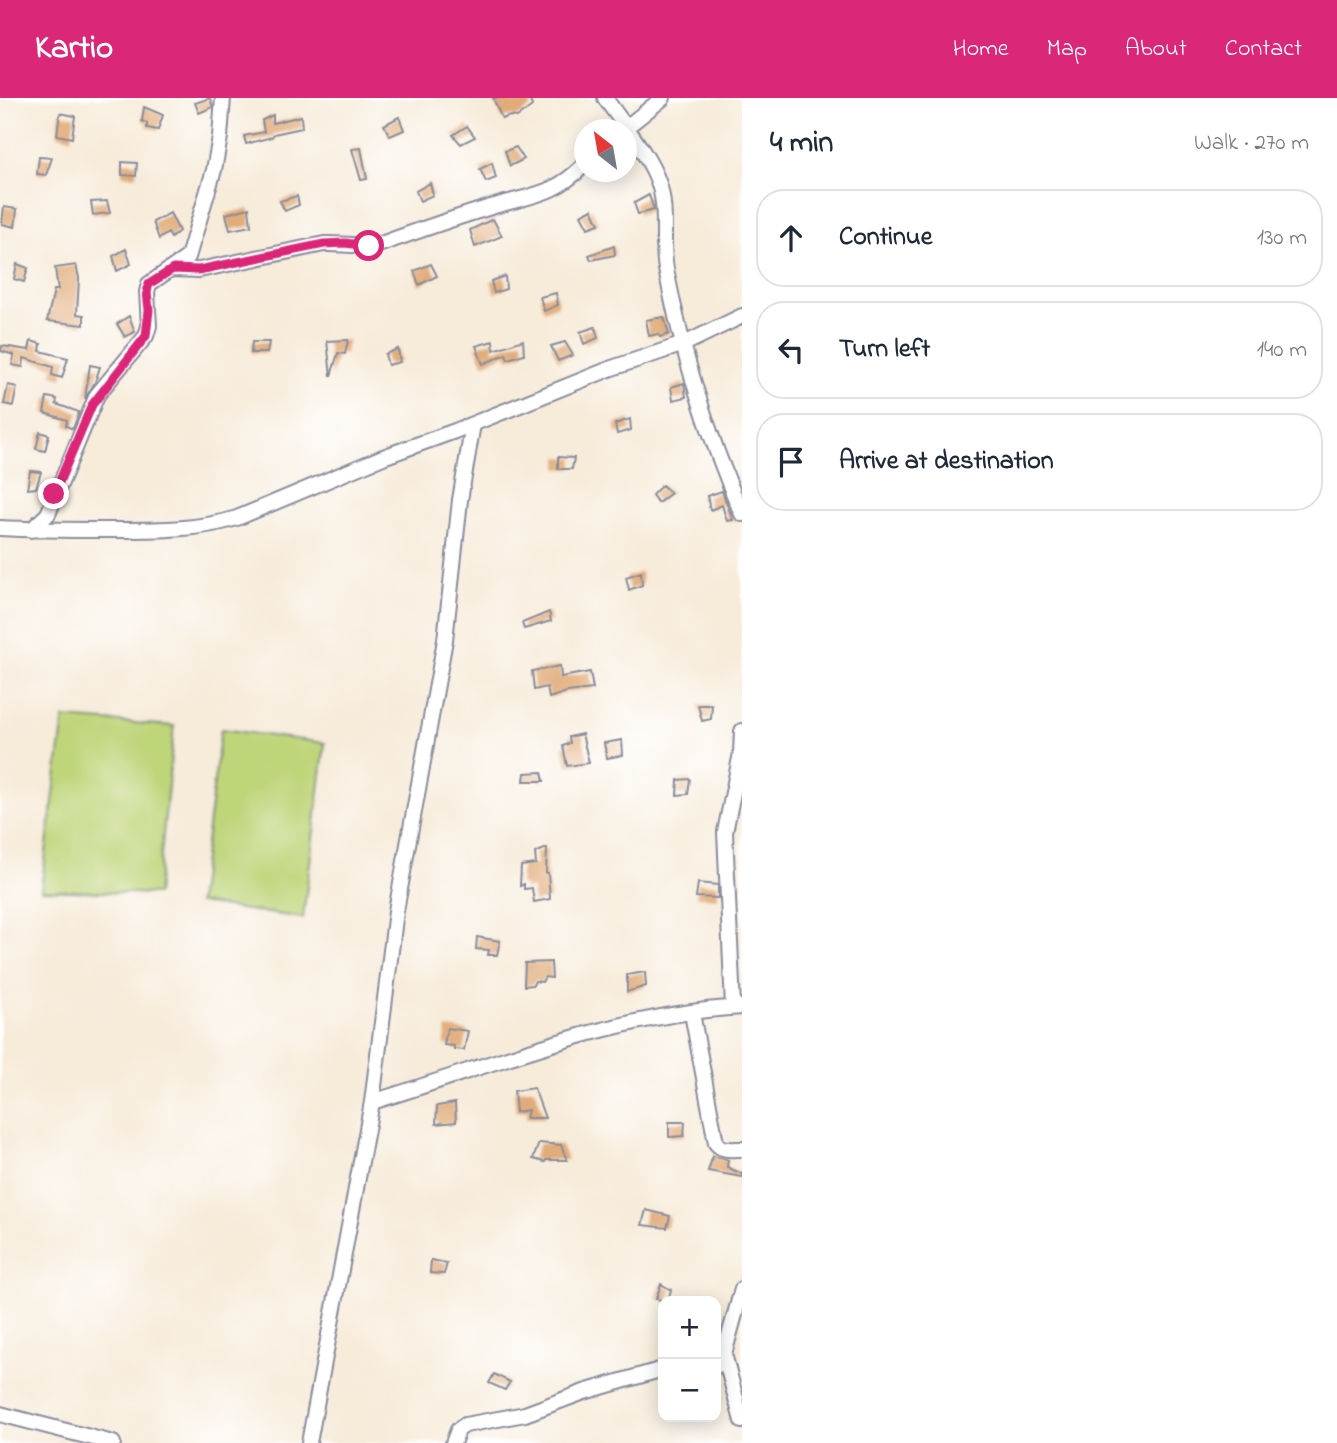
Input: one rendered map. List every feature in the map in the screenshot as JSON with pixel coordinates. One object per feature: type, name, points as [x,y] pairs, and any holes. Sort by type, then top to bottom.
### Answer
[{"type":"street","points":[[31,530],[48,514],[97,395],[146,336],[149,284],[188,257],[214,170],[223,98]]},
{"type":"street","points":[[605,98],[618,119]]},
{"type":"street","points":[[636,119],[663,98]]},
{"type":"street","points":[[637,148],[658,181],[664,214],[666,267],[684,344],[707,429],[742,514]]},
{"type":"street","points":[[173,269],[199,270],[324,244],[381,244],[492,206],[544,194],[558,187],[574,173]]},
{"type":"street","points":[[0,528],[179,530],[214,525],[383,457],[684,344],[742,316]]},
{"type":"street","points":[[309,1443],[372,1102],[396,911],[445,640],[460,500],[473,424]]},
{"type":"street","points":[[372,1102],[554,1042],[628,1023],[738,1007],[725,832],[742,753],[742,731]]},
{"type":"street","points":[[692,1013],[716,1143],[719,1147],[742,1149]]},
{"type":"street","points":[[720,1359],[742,1289]]},
{"type":"street","points":[[721,1363],[742,1421]]},
{"type":"street","points":[[453,1443],[458,1430],[465,1425],[525,1415],[584,1392],[658,1370]]},
{"type":"street","points":[[0,1414],[112,1443]]},
{"type":"green space","points":[[64,718],[174,726],[157,894],[41,890]]},
{"type":"green space","points":[[221,729],[325,743],[303,918],[198,903]]},
{"type":"building","points":[[210,98],[213,107],[199,113],[195,103]]},
{"type":"building","points":[[493,98],[529,98],[532,106],[517,117],[502,119]]},
{"type":"building","points":[[144,107],[163,115],[158,130],[147,128],[147,123],[142,121]]},
{"type":"building","points":[[60,113],[75,116],[72,138],[57,135]]},
{"type":"building","points":[[273,115],[273,123],[301,116],[302,128],[246,144],[244,136],[264,132],[262,120]]},
{"type":"building","points":[[399,117],[404,130],[390,136],[384,125]]},
{"type":"building","points":[[467,126],[475,137],[461,144],[453,135]]},
{"type":"building","points":[[516,147],[524,159],[510,166],[505,151]]},
{"type":"building","points":[[361,148],[367,179],[361,180],[352,149]]},
{"type":"building","points":[[39,157],[52,158],[46,175],[37,174]]},
{"type":"building","points":[[122,162],[137,163],[136,176],[122,175]]},
{"type":"building","points":[[492,163],[496,178],[486,182],[480,169]]},
{"type":"building","points":[[430,183],[433,195],[420,201],[416,191]]},
{"type":"building","points":[[649,195],[654,210],[638,214],[634,203]]},
{"type":"building","points":[[297,196],[299,205],[285,211],[280,201]]},
{"type":"building","points":[[107,201],[110,213],[93,215],[91,202]]},
{"type":"building","points":[[4,207],[17,209],[15,227],[2,224]]},
{"type":"building","points":[[249,208],[251,226],[230,230],[226,214]]},
{"type":"building","points":[[592,209],[599,224],[588,228],[581,215]]},
{"type":"building","points":[[170,213],[179,231],[171,238],[168,233],[159,239],[153,222]]},
{"type":"building","points":[[493,219],[502,236],[475,247],[470,230]]},
{"type":"building","points":[[614,246],[615,255],[591,260],[589,255]]},
{"type":"building","points":[[126,249],[131,264],[117,271],[113,256]]},
{"type":"building","points":[[17,264],[28,268],[24,282],[14,279]]},
{"type":"building","points":[[431,264],[437,276],[419,285],[414,271]]},
{"type":"building","points":[[76,265],[79,278],[77,314],[84,315],[84,325],[47,321],[54,290],[58,290],[55,268]]},
{"type":"building","points":[[505,276],[506,289],[494,293],[491,281]]},
{"type":"building","points":[[556,293],[558,305],[544,311],[540,297]]},
{"type":"building","points":[[129,316],[135,332],[125,337],[117,324]]},
{"type":"building","points":[[664,317],[669,334],[649,336],[646,320]]},
{"type":"building","points":[[595,327],[598,338],[584,344],[580,332]]},
{"type":"building","points":[[348,340],[345,354],[338,353],[331,376],[327,341]]},
{"type":"building","points":[[523,340],[524,354],[508,359],[506,354],[483,364],[476,346],[493,341],[494,350]]},
{"type":"building","points":[[31,341],[41,344],[40,351],[68,358],[62,378],[52,375],[53,367],[24,358],[23,367],[12,365],[14,355],[1,351],[2,346],[29,350]]},
{"type":"building","points":[[252,342],[269,342],[267,353],[251,353]]},
{"type":"building","points":[[565,342],[573,355],[558,361],[551,346]]},
{"type":"building","points":[[398,349],[400,362],[388,365],[385,354]]},
{"type":"building","points":[[90,365],[100,367],[85,399]]},
{"type":"building","points":[[684,383],[686,397],[673,400],[671,387]]},
{"type":"building","points":[[8,385],[17,387],[13,406],[4,404]]},
{"type":"building","points":[[47,397],[57,399],[56,404],[79,412],[73,429],[66,426],[67,420],[44,413]]},
{"type":"building","points":[[630,419],[631,430],[617,434],[615,424]]},
{"type":"building","points":[[40,432],[49,435],[45,451],[36,449]]},
{"type":"building","points":[[558,457],[574,458],[572,469],[558,469]]},
{"type":"building","points":[[30,471],[41,472],[36,488],[27,489]]},
{"type":"building","points":[[662,485],[671,493],[658,503],[652,495]]},
{"type":"building","points":[[722,491],[733,520],[727,521],[722,505],[710,510],[707,496]]},
{"type":"building","points":[[641,572],[642,585],[629,590],[626,577]]},
{"type":"building","points":[[549,612],[551,621],[524,629],[522,623]]},
{"type":"building","points":[[560,666],[561,677],[590,672],[593,689],[567,692],[549,698],[547,687],[534,690],[532,671]]},
{"type":"building","points":[[698,705],[712,705],[711,719],[702,721]]},
{"type":"building","points":[[582,734],[589,763],[567,766],[563,746],[570,743],[569,737]]},
{"type":"building","points":[[622,740],[623,755],[607,758],[604,743]]},
{"type":"building","points":[[542,772],[544,781],[524,781],[525,773]]},
{"type":"building","points":[[690,779],[688,794],[677,795],[678,780]]},
{"type":"building","points":[[547,848],[546,873],[550,899],[534,902],[532,888],[524,889],[524,884],[520,886],[521,866],[536,864],[535,853]]},
{"type":"building","points":[[698,883],[718,885],[718,898],[696,897]]},
{"type":"building","points":[[477,937],[500,941],[497,955],[488,955],[489,950],[476,949]]},
{"type":"building","points":[[551,962],[552,978],[545,977],[542,982],[535,981],[533,985],[524,986],[525,963]]},
{"type":"building","points":[[645,972],[646,986],[627,992],[627,975]]},
{"type":"building","points":[[447,1028],[468,1031],[464,1050],[444,1045]]},
{"type":"building","points":[[534,1088],[545,1118],[526,1118],[528,1110],[516,1112],[514,1091]]},
{"type":"building","points":[[455,1103],[456,1122],[436,1124],[437,1106]]},
{"type":"building","points":[[669,1122],[685,1122],[684,1136],[669,1137]]},
{"type":"building","points":[[539,1143],[561,1145],[567,1160],[545,1162],[533,1159]]},
{"type":"building","points":[[713,1156],[728,1160],[727,1167],[742,1174],[742,1177],[708,1171]]},
{"type":"building","points":[[646,1210],[670,1216],[667,1228],[642,1225]]},
{"type":"building","points":[[431,1260],[447,1263],[444,1274],[430,1273]]},
{"type":"building","points":[[661,1284],[671,1290],[669,1296],[658,1296],[656,1299]]},
{"type":"building","points":[[494,1374],[510,1382],[505,1390],[489,1383]]},
{"type":"route","points":[[54,494],[97,395],[146,336],[149,326],[149,284],[173,269],[199,270],[324,244],[369,246]]}]
